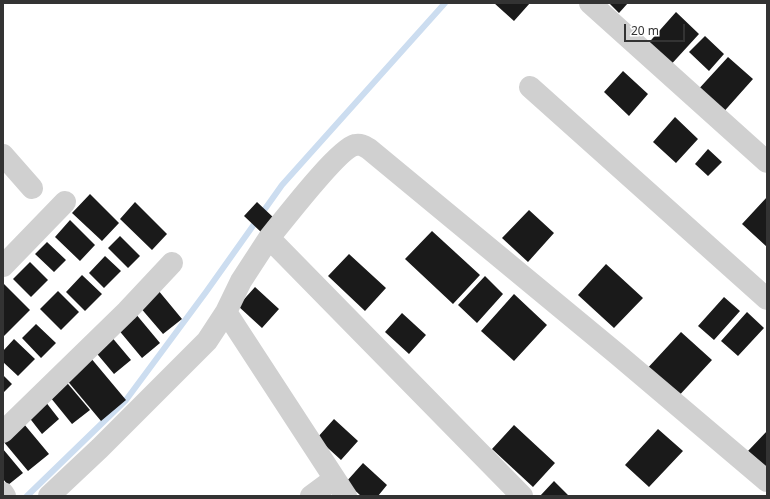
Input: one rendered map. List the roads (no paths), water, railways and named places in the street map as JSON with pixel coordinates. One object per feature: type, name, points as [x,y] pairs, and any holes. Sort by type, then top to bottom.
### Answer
[{"type":"street","points":[[590,3],[767,162]]},
{"type":"street","points":[[530,87],[767,299]]},
{"type":"street","points":[[49,496],[100,448],[207,341],[226,312],[241,281],[269,238],[339,156],[348,148],[362,145],[369,149],[611,349],[767,481]]},
{"type":"street","points":[[3,155],[32,188]]},
{"type":"street","points":[[3,266],[64,202]]},
{"type":"street","points":[[269,238],[518,495]]},
{"type":"street","points":[[3,432],[127,311],[172,263]]},
{"type":"street","points":[[226,312],[340,487],[311,496]]},
{"type":"waterway","points":[[27,496],[126,400],[206,292],[282,185],[445,3]]}]
